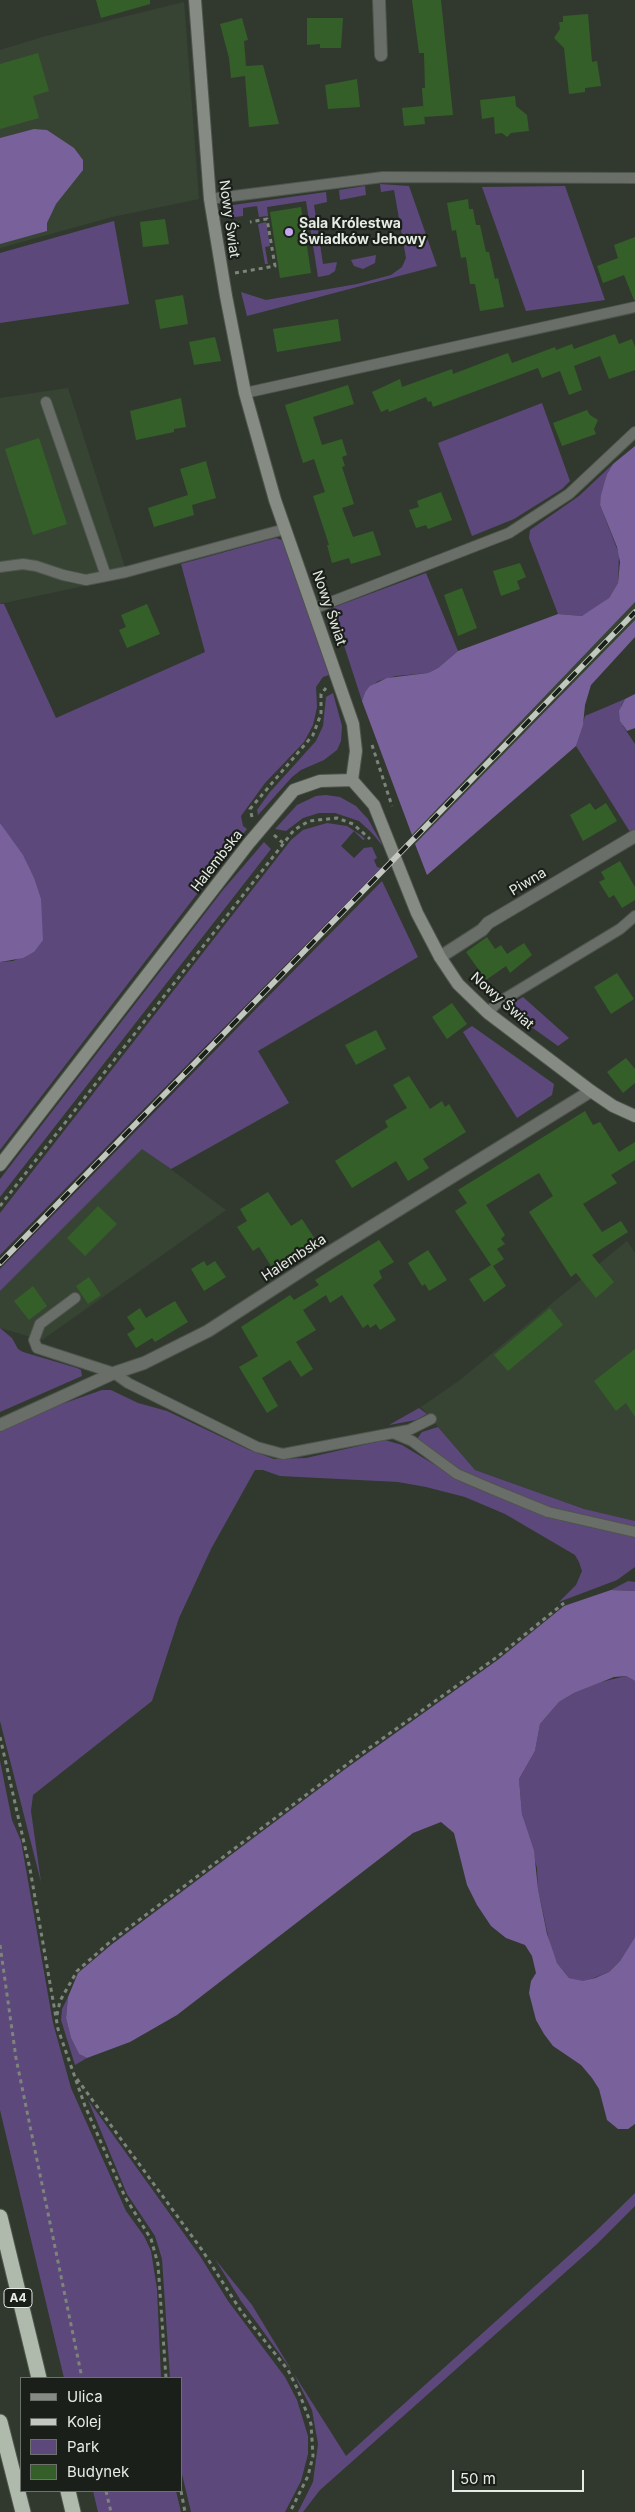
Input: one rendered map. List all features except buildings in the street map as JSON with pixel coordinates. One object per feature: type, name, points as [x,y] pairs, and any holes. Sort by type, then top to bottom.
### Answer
[{"type":"highway","name":"A4","points":[[0,2217],[39,2377]]},
{"type":"highway","points":[[0,2422],[24,2512]]},
{"type":"highway","points":[[68,2492],[73,2512]]},
{"type":"street","name":"Nowy Świat","points":[[195,0],[210,199],[245,393],[285,529],[353,724],[356,751],[352,780],[374,805],[417,913],[440,957],[458,984],[488,1013],[591,1091],[613,1106],[635,1116]]},
{"type":"street","points":[[379,0],[380,55]]},
{"type":"street","name":"Halembska","points":[[0,1165],[249,843],[294,790],[320,781],[352,780]]},
{"type":"street","name":"Piwna","points":[[440,957],[482,930],[488,923],[635,836]]},
{"type":"street","name":"Halembska","points":[[0,1424],[114,1373],[144,1362],[208,1331],[327,1254],[591,1091]]},
{"type":"lane","points":[[210,199],[383,177],[635,178]]},
{"type":"lane","points":[[245,393],[635,307]]},
{"type":"lane","points":[[46,402],[106,576]]},
{"type":"lane","points":[[313,609],[509,533],[569,494],[635,432]]},
{"type":"lane","points":[[0,567],[23,564],[36,566],[76,579],[106,576],[285,529]]},
{"type":"lane","points":[[488,1013],[496,1004],[620,929],[626,921],[635,916]]},
{"type":"lane","points":[[74,1298],[40,1324],[34,1344],[36,1348],[114,1373],[128,1383],[257,1447],[283,1454],[409,1430],[431,1419]]},
{"type":"lane","points":[[393,1433],[412,1441],[457,1474],[492,1490],[548,1512],[635,1532]]},
{"type":"path","points":[[232,274],[275,266],[267,219],[250,222]]},
{"type":"path","points":[[231,265],[233,280]]},
{"type":"path","points":[[255,819],[251,816],[250,809],[307,745],[319,723],[321,694],[326,688],[331,687]]},
{"type":"path","points":[[369,736],[394,810]]},
{"type":"path","points":[[0,1206],[283,843],[301,825],[309,821],[327,818],[353,824],[372,840]]},
{"type":"path","points":[[272,833],[283,843]]},
{"type":"path","points":[[56,2018],[60,2001],[77,1971],[111,1942],[350,1762],[498,1657],[564,1603]]},
{"type":"path","points":[[0,1737],[30,1869],[56,2018],[74,2076],[125,2198],[151,2239],[160,2283],[166,2377]]},
{"type":"path","points":[[0,1945],[16,2058],[82,2377]]},
{"type":"path","points":[[74,2076],[198,2245],[241,2311],[288,2370],[298,2390],[311,2424],[313,2456],[308,2476],[290,2512]]},
{"type":"path","points":[[106,2492],[111,2512]]},
{"type":"path","points":[[181,2492],[185,2512]]},
{"type":"shaded area","points":[[184,2],[199,199],[112,217],[0,248],[0,50],[46,36]]},
{"type":"shaded area","points":[[34,129],[47,130],[74,148],[83,160],[83,170],[56,204],[47,223],[47,231],[0,244],[0,138]]},
{"type":"shaded area","points":[[68,388],[125,567],[85,574],[88,585],[0,604],[0,398]]},
{"type":"shaded area","points":[[635,446],[635,602],[412,835],[362,701],[365,692],[370,686],[387,678],[428,673],[438,668],[458,651],[558,614],[582,616],[609,598],[618,583],[620,562],[617,547],[600,505],[601,495],[607,474],[613,464]]},
{"type":"shaded area","points":[[635,600],[635,620],[415,844],[410,830]]},
{"type":"shaded area","points":[[635,620],[635,637],[591,685],[585,705],[583,725],[576,746],[427,875],[415,844]]},
{"type":"shaded area","points":[[635,694],[635,728],[627,731],[620,721],[619,711],[625,699]]},
{"type":"shaded area","points":[[0,823],[23,855],[34,878],[41,899],[43,940],[34,952],[23,958],[0,962]]},
{"type":"shaded area","points":[[142,1148],[226,1210],[42,1340],[0,1328],[0,1291]]},
{"type":"shaded area","points":[[627,1241],[635,1253],[635,1521],[584,1509],[475,1470],[421,1407],[460,1380]]},
{"type":"shaded area","points":[[611,1590],[635,1591],[635,1681],[626,1676],[614,1677],[574,1693],[559,1702],[540,1724],[535,1751],[519,1779],[522,1814],[534,1851],[538,1889],[547,1934],[557,1963],[569,1978],[583,1981],[595,1978],[609,1972],[620,1961],[635,1937],[635,2124],[628,2129],[618,2129],[607,2120],[599,2089],[592,2078],[581,2065],[553,2046],[544,2034],[536,2020],[529,1993],[531,1981],[536,1973],[532,1956],[525,1945],[506,1938],[491,1926],[467,1885],[454,1833],[441,1822],[413,1833],[177,2015],[130,2042],[87,2058],[79,2054],[71,2038],[66,2018],[68,1997],[78,1973],[111,1945],[344,1770],[499,1659],[564,1606]]},
{"type":"green space","points":[[380,184],[409,186],[437,266],[247,316],[241,292],[266,300],[357,284],[391,275],[402,267],[406,258],[394,190],[381,192]]},
{"type":"green space","points":[[365,186],[366,195],[340,200],[339,190]]},
{"type":"green space","points":[[565,186],[605,300],[526,311],[482,187]]},
{"type":"green space","points":[[326,192],[327,202],[314,205],[323,264],[337,262],[335,271],[329,275],[318,277],[306,201],[267,207],[268,216],[259,217],[257,206],[243,208],[243,216],[228,218],[226,206]]},
{"type":"green space","points":[[114,221],[129,304],[0,323],[0,253]]},
{"type":"green space","points":[[266,222],[270,246],[265,247],[268,264],[265,264],[258,224]]},
{"type":"green space","points":[[376,255],[375,263],[363,269],[354,266],[351,260]]},
{"type":"green space","points":[[542,403],[570,481],[562,489],[514,519],[472,536],[438,443]]},
{"type":"green space","points":[[613,464],[607,474],[600,505],[619,554],[618,583],[609,598],[590,613],[582,616],[558,614],[529,538],[530,530],[579,496]]},
{"type":"green space","points":[[276,538],[282,540],[329,675],[323,677],[316,687],[317,707],[313,725],[304,742],[265,783],[241,816],[243,826],[247,829],[0,1150],[0,962],[13,961],[34,952],[7,834],[0,823],[0,604],[4,604],[56,718],[205,652],[181,564]]},
{"type":"green space","points":[[426,573],[458,651],[438,668],[428,673],[396,676],[378,681],[365,692],[362,701],[332,608]]},
{"type":"green space","points":[[333,693],[342,726],[341,741],[337,750],[324,760],[301,770],[292,777],[258,815],[257,810],[270,792],[316,741],[323,726],[326,697]]},
{"type":"green space","points":[[625,699],[621,706],[623,726],[635,744],[635,829],[630,832],[576,746],[585,716]]},
{"type":"green space","points":[[316,796],[340,797],[356,806],[368,819],[383,846],[359,821],[335,813],[319,813],[303,818],[286,831],[275,829],[297,805]]},
{"type":"green space","points":[[327,823],[347,826],[362,836],[365,839],[363,840],[354,831],[341,846],[354,858],[364,848],[372,847],[377,858],[374,860],[377,867],[381,868],[0,1255],[0,1213],[291,840],[303,830]]},
{"type":"green space","points":[[264,842],[271,849],[0,1197],[0,1179],[223,890]]},
{"type":"green space","points":[[382,881],[418,957],[258,1051],[289,1103],[171,1169],[142,1149],[0,1291],[0,1269]]},
{"type":"green space","points":[[523,997],[569,1038],[558,1046],[509,1011],[510,1005]]},
{"type":"green space","points":[[472,1026],[554,1084],[552,1095],[517,1118],[463,1032]]},
{"type":"green space","points":[[0,1328],[12,1338],[18,1349],[23,1352],[77,1368],[81,1370],[82,1376],[0,1412]]},
{"type":"green space","points":[[102,1390],[111,1390],[138,1403],[167,1411],[247,1449],[274,1459],[306,1458],[385,1440],[402,1445],[460,1480],[635,1536],[635,1567],[617,1580],[559,1602],[576,1585],[582,1571],[575,1555],[505,1514],[465,1497],[398,1482],[280,1476],[263,1470],[255,1470],[211,1549],[179,1618],[152,1701],[33,1795],[31,1811],[41,1882],[0,1721],[0,1432],[59,1405]]},
{"type":"green space","points":[[419,1408],[427,1414],[416,1420],[389,1425]]},
{"type":"green space","points":[[438,1427],[475,1470],[584,1509],[635,1521],[635,1527],[546,1507],[464,1473],[434,1454],[417,1439],[422,1432]]},
{"type":"green space","points":[[628,1581],[635,1582],[635,1591],[611,1590]]},
{"type":"green space","points":[[626,1676],[635,1681],[635,1937],[620,1961],[609,1972],[583,1982],[569,1978],[557,1963],[551,1950],[538,1889],[537,1868],[522,1814],[519,1779],[535,1751],[540,1724],[559,1702],[574,1693],[601,1682]]},
{"type":"green space","points":[[0,1761],[12,1820],[21,1841],[53,2023],[71,2088],[126,2211],[144,2236],[151,2251],[157,2289],[161,2377],[64,2377],[0,2110]]},
{"type":"green space","points":[[68,1997],[66,2018],[71,2038],[79,2054],[87,2058],[75,2065],[61,2020],[62,2009]]},
{"type":"green space","points":[[88,2100],[200,2256],[228,2301],[285,2377],[297,2400],[308,2436],[308,2454],[301,2481],[285,2512],[191,2512],[182,2474],[182,2377],[170,2377],[162,2259],[155,2236],[127,2194]]},
{"type":"green space","points":[[635,2193],[635,2206],[596,2245],[320,2490],[303,2512],[298,2512],[313,2482],[318,2444],[312,2410],[294,2374],[346,2456],[595,2232]]},
{"type":"green space","points":[[215,2259],[252,2305],[292,2371],[241,2301]]},
{"type":"green space","points":[[93,2492],[176,2492],[181,2512],[98,2512]]},
{"type":"railway","points":[[0,1263],[635,612]]},
{"type":"place","name":"Sala Królestwa Świadków Jehowy","points":[[289,232]]}]
